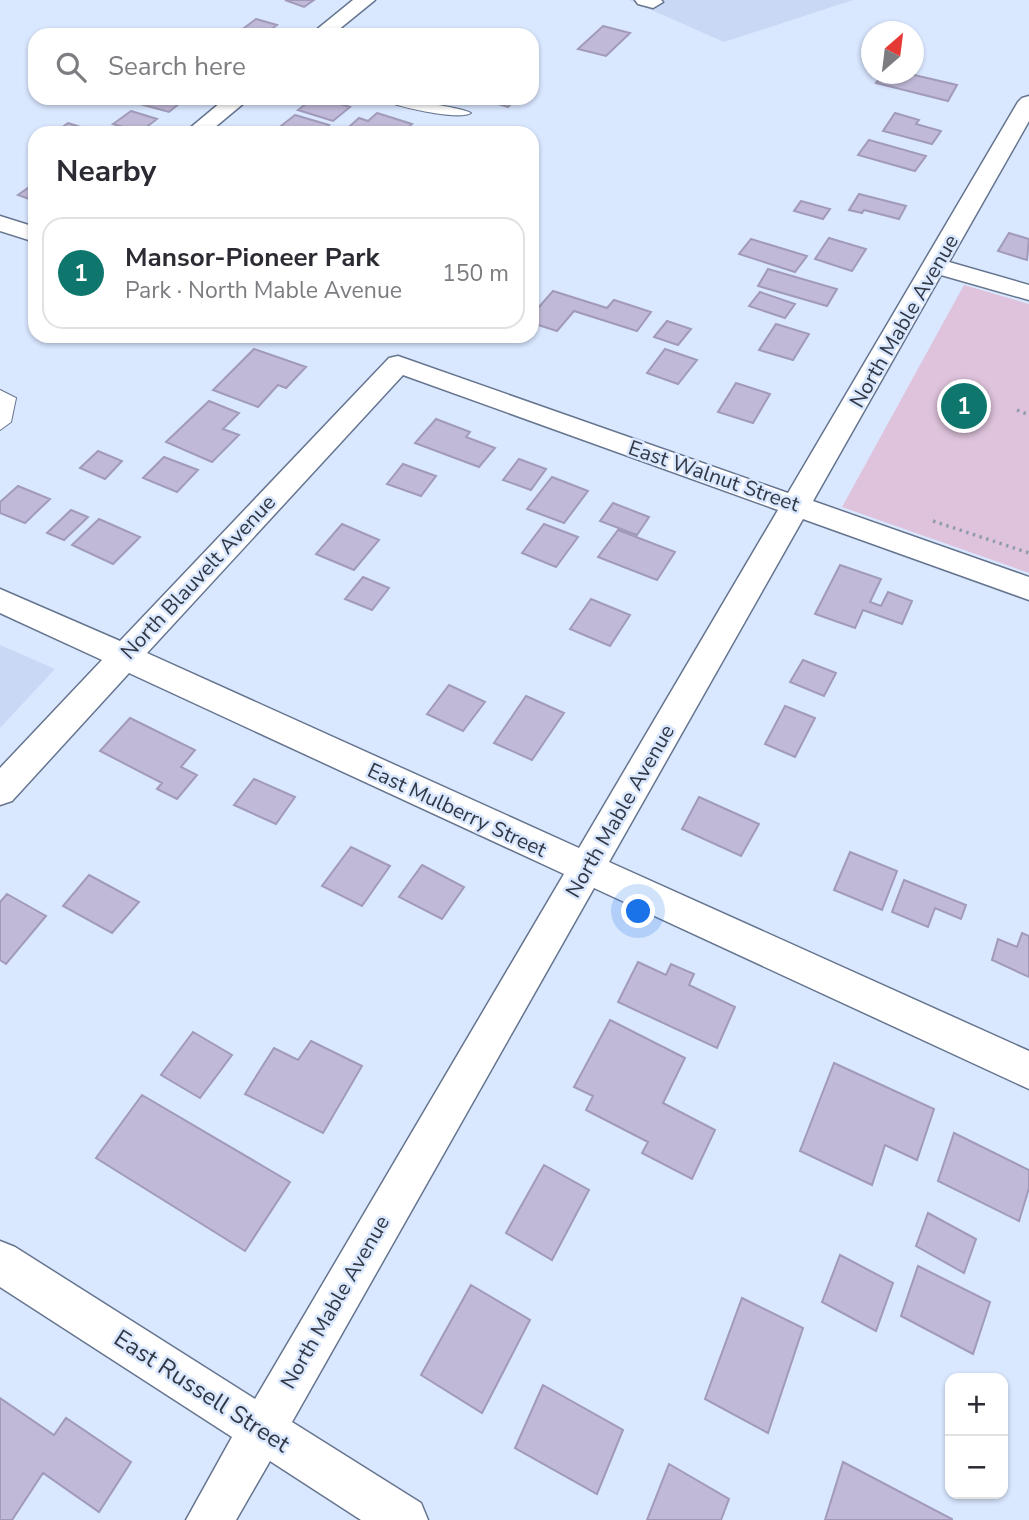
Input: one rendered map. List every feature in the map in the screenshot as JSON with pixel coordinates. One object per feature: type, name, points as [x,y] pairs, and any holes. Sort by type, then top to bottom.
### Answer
[{"type":"street","points":[[329,28],[365,0]]},
{"type":"street","name":"North Mable Avenue","points":[[210,1520],[1029,103]]},
{"type":"street","points":[[204,126],[230,105]]},
{"type":"street","points":[[0,223],[28,233]]},
{"type":"street","points":[[935,266],[1029,293]]},
{"type":"street","name":"East Walnut Street","points":[[398,365],[1029,590]]},
{"type":"street","name":"North Blauvelt Avenue","points":[[0,791],[398,365]]},
{"type":"street","name":"East Mulberry Street","points":[[0,600],[1029,1070]]},
{"type":"street","name":"East Russell Street","points":[[0,1262],[404,1520]]},
{"type":"lane","points":[[414,105],[465,113]]},
{"type":"lane","points":[[0,395],[9,398],[4,422],[0,425]]},
{"type":"path","points":[[1017,410],[1029,415]]},
{"type":"shaded area","points":[[629,0],[853,0],[724,42]]},
{"type":"shaded area","points":[[964,285],[1029,304],[1029,573],[842,507]]},
{"type":"shaded area","points":[[0,645],[55,669],[0,728]]},
{"type":"building","points":[[285,0],[314,0],[304,7]]},
{"type":"building","points":[[256,19],[277,25],[273,28],[244,28]]},
{"type":"building","points":[[603,26],[630,33],[606,56],[578,49]]},
{"type":"building","points":[[924,77],[957,85],[948,101],[880,84],[924,84]]},
{"type":"building","points":[[144,105],[178,105],[169,112]]},
{"type":"building","points":[[304,105],[350,107],[333,121],[298,110]]},
{"type":"building","points":[[131,111],[157,119],[148,126],[113,124]]},
{"type":"building","points":[[377,113],[412,124],[350,126],[359,118],[368,121]]},
{"type":"building","points":[[895,113],[919,120],[916,124],[941,131],[932,144],[883,131]]},
{"type":"building","points":[[295,115],[329,125],[328,126],[281,126]]},
{"type":"building","points":[[869,140],[926,156],[915,171],[858,155]]},
{"type":"building","points":[[28,188],[28,199],[18,195]]},
{"type":"building","points":[[859,194],[906,206],[899,219],[864,210],[862,213],[849,210]]},
{"type":"building","points":[[801,201],[830,209],[823,219],[794,211]]},
{"type":"building","points":[[1009,233],[1029,239],[1027,260],[998,251]]},
{"type":"building","points":[[829,238],[866,249],[852,271],[815,259]]},
{"type":"building","points":[[751,239],[807,256],[795,272],[739,254]]},
{"type":"building","points":[[768,269],[837,289],[827,306],[758,286]]},
{"type":"building","points":[[553,291],[607,308],[614,300],[651,312],[637,331],[574,311],[557,331],[539,325],[539,307]]},
{"type":"building","points":[[760,292],[795,304],[785,318],[749,306]]},
{"type":"building","points":[[667,321],[691,329],[678,345],[654,337]]},
{"type":"building","points":[[776,324],[809,334],[793,360],[759,350]]},
{"type":"building","points":[[254,349],[306,367],[286,388],[278,385],[258,407],[213,390]]},
{"type":"building","points":[[665,349],[697,360],[678,384],[647,373]]},
{"type":"building","points":[[736,383],[770,394],[753,423],[718,412]]},
{"type":"building","points":[[209,401],[239,413],[223,429],[239,435],[212,462],[166,442]]},
{"type":"building","points":[[436,419],[470,432],[466,437],[495,448],[479,467],[415,443]]},
{"type":"building","points":[[98,451],[122,461],[105,479],[80,468]]},
{"type":"building","points":[[164,457],[198,470],[177,492],[143,478]]},
{"type":"building","points":[[519,459],[546,469],[531,490],[503,480]]},
{"type":"building","points":[[403,464],[436,476],[421,496],[387,484]]},
{"type":"building","points":[[552,477],[588,491],[564,523],[527,509]]},
{"type":"building","points":[[18,486],[50,499],[25,523],[0,513],[0,502]]},
{"type":"building","points":[[613,503],[649,517],[637,535],[600,521]]},
{"type":"building","points":[[71,510],[88,517],[64,540],[47,533]]},
{"type":"building","points":[[99,519],[140,537],[113,564],[72,545]]},
{"type":"building","points":[[342,524],[379,540],[354,570],[316,554]]},
{"type":"building","points":[[544,524],[578,537],[556,567],[522,553]]},
{"type":"building","points":[[618,530],[675,552],[657,580],[598,557]]},
{"type":"building","points":[[840,565],[881,579],[870,602],[881,606],[888,592],[912,601],[902,624],[863,610],[855,628],[815,614]]},
{"type":"building","points":[[363,577],[389,588],[372,610],[345,599]]},
{"type":"building","points":[[591,599],[630,615],[610,646],[570,629]]},
{"type":"building","points":[[803,660],[836,673],[824,696],[790,682]]},
{"type":"building","points":[[449,685],[485,702],[463,731],[427,714]]},
{"type":"building","points":[[526,696],[564,713],[532,760],[494,743]]},
{"type":"building","points":[[785,706],[815,718],[795,757],[765,744]]},
{"type":"building","points":[[130,718],[195,750],[181,767],[197,775],[177,799],[157,789],[162,783],[100,751]]},
{"type":"building","points":[[254,779],[295,797],[276,824],[234,805]]},
{"type":"building","points":[[699,797],[759,824],[741,856],[682,829]]},
{"type":"building","points":[[351,847],[390,866],[362,906],[322,886]]},
{"type":"building","points":[[850,852],[897,871],[882,910],[834,890]]},
{"type":"building","points":[[422,865],[464,887],[442,919],[399,897]]},
{"type":"building","points":[[89,875],[139,902],[112,933],[63,906]]},
{"type":"building","points":[[904,880],[966,905],[961,919],[935,908],[928,927],[892,912]]},
{"type":"building","points":[[7,894],[46,916],[6,964],[0,960],[0,902]]},
{"type":"building","points":[[1022,933],[1029,936],[1029,977],[992,960],[998,939],[1017,947]]},
{"type":"building","points":[[638,962],[666,975],[671,964],[694,974],[689,985],[735,1007],[717,1048],[618,1002]]},
{"type":"building","points":[[610,1020],[685,1058],[663,1103],[715,1130],[692,1179],[642,1153],[648,1142],[586,1110],[593,1096],[574,1087]]},
{"type":"building","points":[[193,1032],[232,1055],[200,1098],[161,1075]]},
{"type":"building","points":[[311,1041],[362,1066],[323,1133],[245,1094],[274,1048],[298,1060]]},
{"type":"building","points":[[834,1063],[934,1109],[917,1160],[885,1145],[872,1185],[800,1151]]},
{"type":"building","points":[[142,1095],[290,1182],[245,1251],[96,1158]]},
{"type":"building","points":[[954,1133],[1029,1170],[1029,1188],[1019,1221],[938,1181]]},
{"type":"building","points":[[544,1165],[589,1190],[552,1260],[506,1233]]},
{"type":"building","points":[[928,1213],[976,1239],[964,1273],[916,1246]]},
{"type":"building","points":[[840,1255],[893,1283],[876,1331],[822,1302]]},
{"type":"building","points":[[918,1266],[990,1302],[973,1354],[901,1316]]},
{"type":"building","points":[[471,1285],[530,1320],[482,1413],[421,1375]]},
{"type":"building","points":[[742,1298],[803,1328],[768,1433],[705,1399]]},
{"type":"building","points":[[543,1385],[623,1430],[597,1494],[515,1448]]},
{"type":"building","points":[[0,1398],[54,1435],[66,1418],[131,1462],[99,1512],[43,1473],[12,1520],[0,1520]]},
{"type":"building","points":[[843,1462],[952,1519],[952,1520],[825,1520]]},
{"type":"building","points":[[669,1464],[729,1499],[721,1520],[647,1520]]},
{"type":"place","name":"Mansor-Pioneer Park","points":[[964,406]]}]
